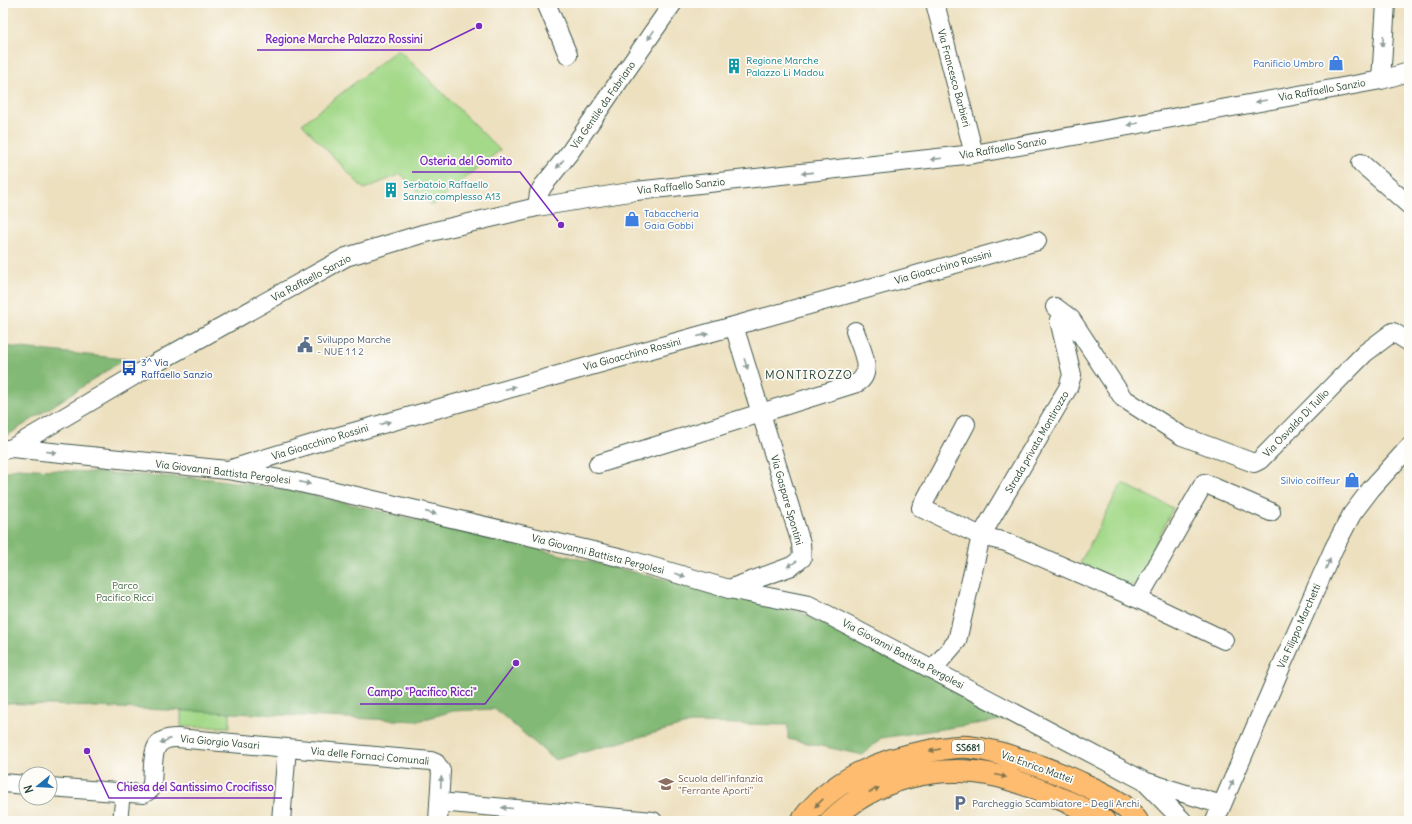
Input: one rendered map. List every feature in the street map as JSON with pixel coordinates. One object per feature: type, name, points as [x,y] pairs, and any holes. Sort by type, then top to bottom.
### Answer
[{"type":"highway","name":"Via Enrico Mattei","points":[[802,821],[830,792],[861,772],[904,756],[949,747],[959,747],[989,751],[1061,774],[1119,802],[1137,821]]},
{"type":"highway","name":"Via Enrico Mattei","points":[[832,821],[850,804],[878,788],[910,776],[948,771],[985,773],[1015,781],[1082,808],[1104,821]]},
{"type":"street","points":[[546,3],[568,55]]},
{"type":"street","name":"Via Gentile da Fabriano","points":[[537,207],[539,193],[543,186],[570,152],[672,3]]},
{"type":"street","name":"Via Francesco Barbieri","points":[[935,3],[974,154]]},
{"type":"street","points":[[1381,80],[1386,3]]},
{"type":"street","name":"Via Raffaello Sanzio","points":[[8,449],[149,367],[346,257],[422,234],[537,207],[636,191],[974,154],[1381,80],[1409,72]]},
{"type":"street","points":[[1361,164],[1409,205]]},
{"type":"street","name":"Via Gioacchino Rossini","points":[[227,470],[325,440],[1036,240]]},
{"type":"street","name":"Via Osvaldo Di Tullio","points":[[1057,313],[1071,319],[1123,398],[1182,436],[1254,463],[1260,460],[1365,353],[1393,332],[1409,342]]},
{"type":"street","name":"Strada privata Montirozzo","points":[[933,669],[957,641],[981,536],[1068,388],[1072,375],[1057,313]]},
{"type":"street","name":"Via Gaspare Spontini","points":[[729,589],[792,566],[802,558],[801,542],[762,412],[734,326]]},
{"type":"street","points":[[598,464],[857,383],[862,380],[866,370],[855,332]]},
{"type":"street","points":[[966,424],[921,508],[981,536],[1006,542],[1138,599],[1224,640]]},
{"type":"street","name":"Via Filippo Marchetti","points":[[1219,813],[1281,667],[1334,548],[1349,521],[1371,489],[1409,447]]},
{"type":"street","name":"Via Giovanni Battista Pergolesi","points":[[8,449],[227,470],[292,481],[623,558],[729,589],[809,604],[1144,781],[1219,813]]},
{"type":"street","points":[[1138,599],[1204,483],[1271,512]]},
{"type":"street","name":"Via Giorgio Vasari","points":[[58,788],[144,794],[151,789],[154,752],[160,742],[166,739],[177,738],[287,748]]},
{"type":"street","points":[[281,821],[287,748]]},
{"type":"street","name":"Via delle Fornaci Comunali","points":[[287,748],[436,762],[441,771],[438,821]]},
{"type":"street","name":"Via Giovanni Battista Pergolesi","points":[[1144,781],[1183,821]]},
{"type":"street","points":[[3,783],[18,784]]},
{"type":"street","points":[[120,821],[123,793]]},
{"type":"street","points":[[439,802],[602,819],[654,821]]},
{"type":"green space","points":[[398,49],[500,150],[432,206],[401,174],[364,189],[302,124]]},
{"type":"green space","points":[[3,346],[125,359],[8,435],[3,436]]},
{"type":"green space","name":"Parco Pacifico Ricci","points":[[17,468],[212,479],[296,491],[800,612],[1016,718],[881,738],[863,755],[788,739],[788,725],[691,723],[555,760],[495,709],[453,711],[418,721],[3,703],[3,473]]},
{"type":"green space","points":[[1122,483],[1173,508],[1136,584],[1126,586],[1080,563]]},
{"type":"green space","points":[[181,704],[230,704],[230,727],[181,727]]},
{"type":"place","name":"Regione Marche Palazzo Rossini","points":[[479,26]]},
{"type":"place","name":"Panificio Umbro","points":[[1336,63]]},
{"type":"place","name":"Regione Marche Palazzo Li Madou","points":[[734,66]]},
{"type":"place","name":"Serbatoio Raffaello Sanzio complesso A13","points":[[391,190]]},
{"type":"place","name":"Tabaccheria Gaia Gobbi","points":[[632,219]]},
{"type":"place","name":"Osteria del Gomito","points":[[561,225]]},
{"type":"place","name":"Sviluppo Marche - NUE 1 1 2","points":[[305,345]]},
{"type":"place","name":"3^ Via Raffaello Sanzio","points":[[129,368]]},
{"type":"place","name":"Silvio coiffeur","points":[[1352,480]]},
{"type":"place","name":"Campo \"Pacifico Ricci\"","points":[[516,663]]},
{"type":"place","name":"Chiesa del Santissimo Crocifisso","points":[[87,751]]},
{"type":"place","name":"Scuola dell'infanzia \"Ferrante Aporti\"","points":[[666,784]]},
{"type":"place","name":"Parcheggio Scambiatore - Degli Archi","points":[[960,803]]},
{"type":"district","name":"MONTIROZZO","points":[[809,374]]}]
